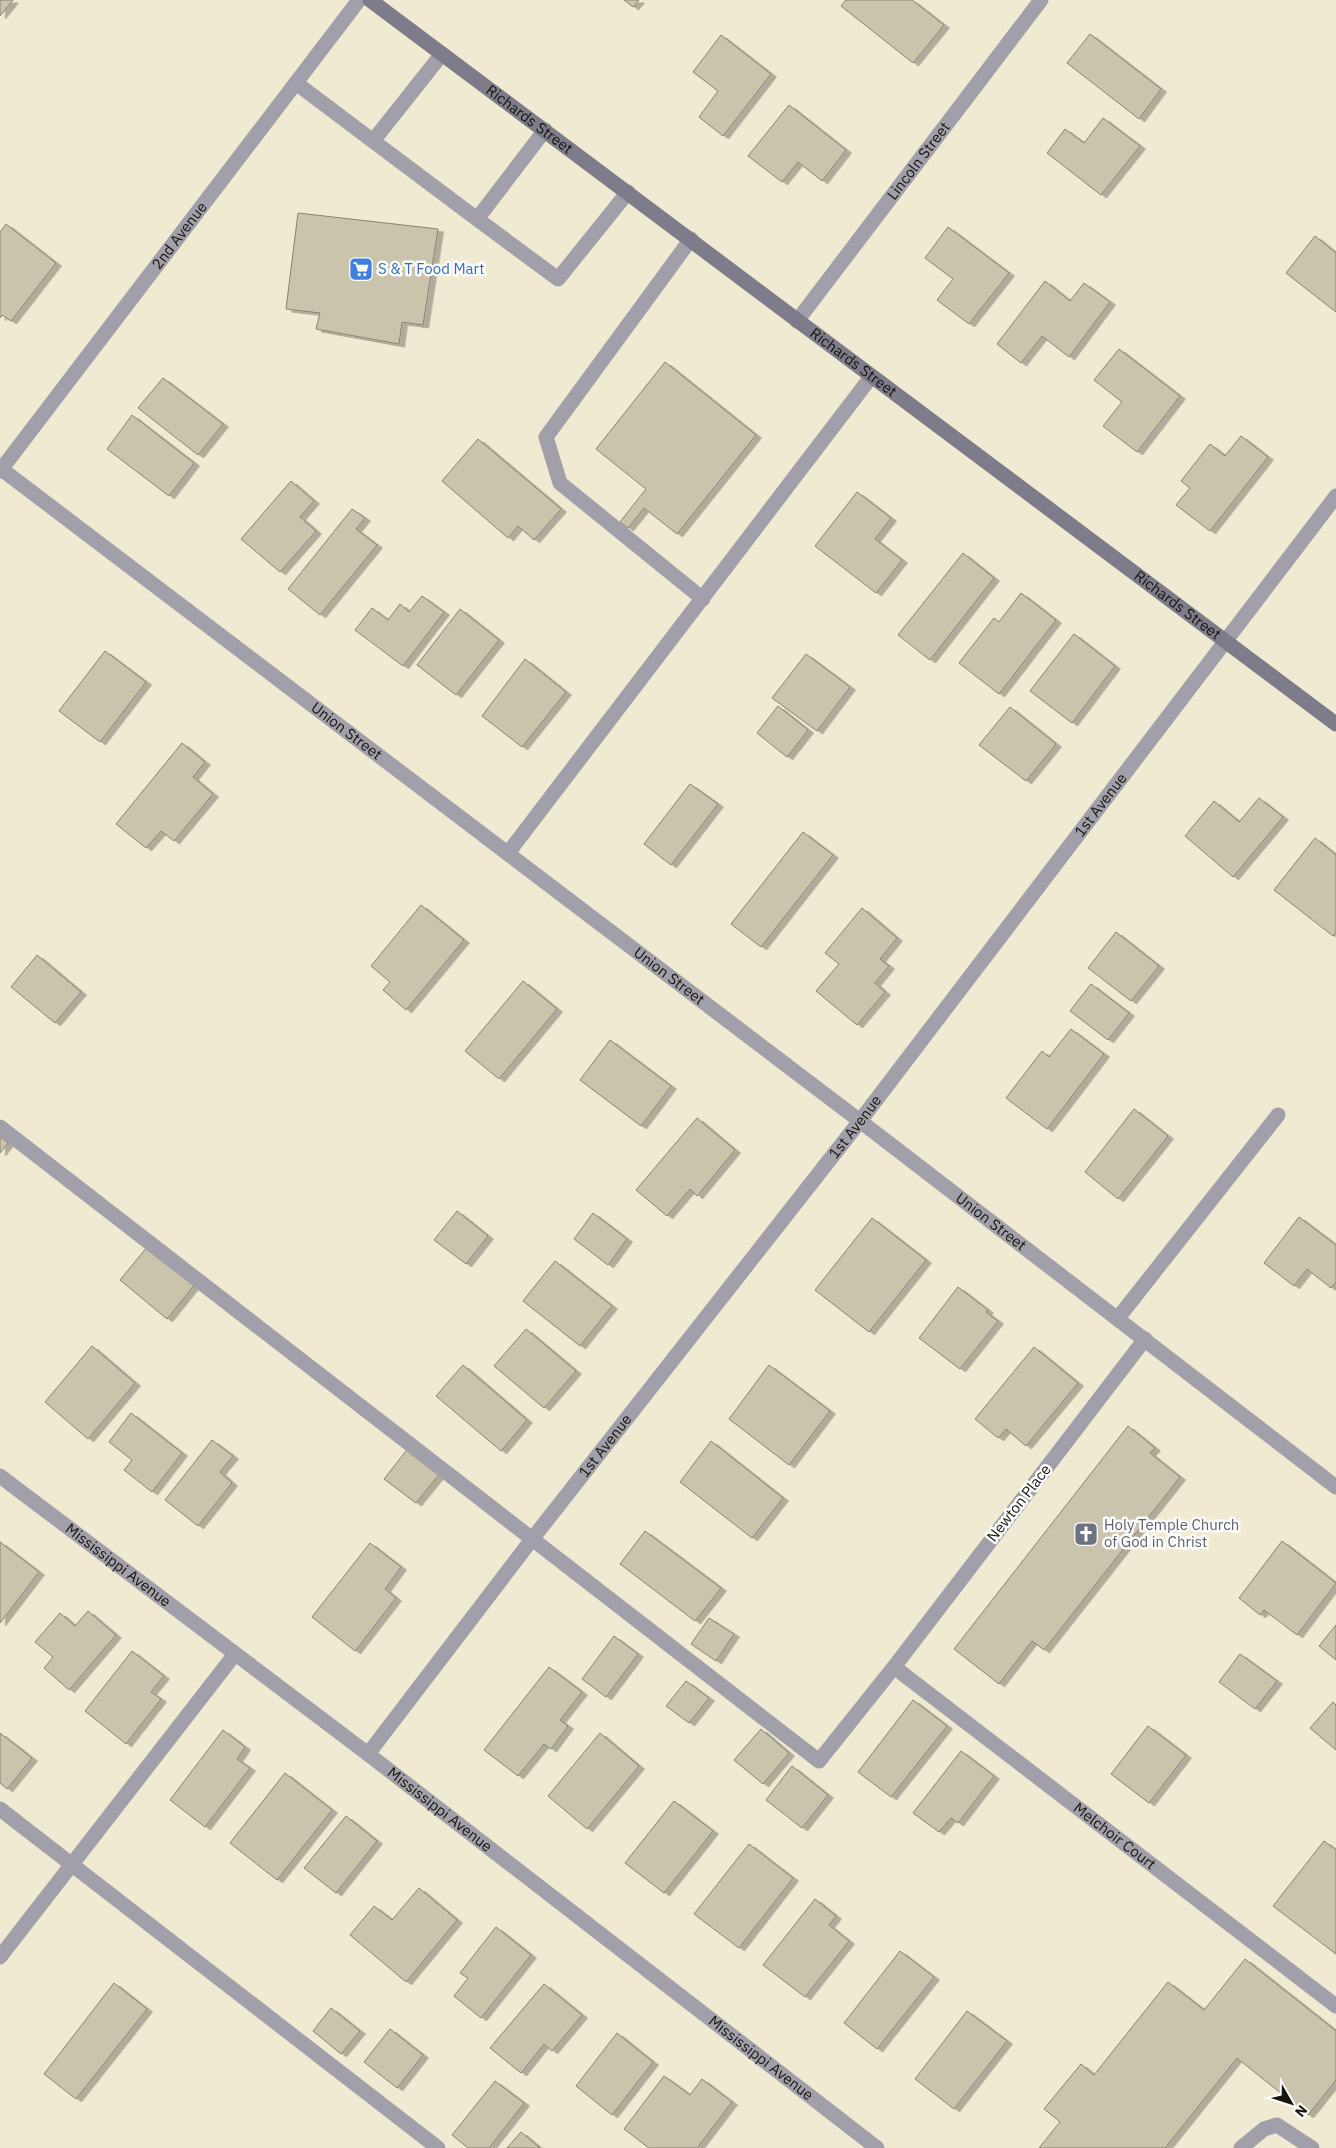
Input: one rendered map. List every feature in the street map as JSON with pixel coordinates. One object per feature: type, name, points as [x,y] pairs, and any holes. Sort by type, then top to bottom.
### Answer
[{"type":"street","name":"2nd Avenue","points":[[1,469],[359,0]]},
{"type":"street","name":"Richards Street","points":[[370,0],[1336,724]]},
{"type":"street","name":"Lincoln Street","points":[[797,320],[1040,0]]},
{"type":"street","points":[[373,141],[442,54]]},
{"type":"street","points":[[296,83],[558,280],[628,192]]},
{"type":"street","points":[[478,219],[545,130]]},
{"type":"street","points":[[691,240],[546,438],[560,483],[703,599]]},
{"type":"street","points":[[508,853],[871,377]]},
{"type":"street","name":"Union Street","points":[[1,469],[860,1121],[1336,1487]]},
{"type":"street","name":"1st Avenue","points":[[368,1754],[533,1538],[860,1121],[1336,496]]},
{"type":"street","points":[[1118,1318],[1278,1115]]},
{"type":"street","points":[[0,1127],[533,1538]]},
{"type":"street","name":"Newton Place","points":[[533,1538],[819,1762],[1145,1339]]},
{"type":"street","name":"Mississippi Avenue","points":[[0,1476],[368,1754],[876,2148]]},
{"type":"street","points":[[0,1957],[235,1654]]},
{"type":"street","name":"Melchoir Court","points":[[894,1667],[1336,2006]]},
{"type":"street","points":[[0,1809],[438,2148]]},
{"type":"street","points":[[1241,2148],[1264,2129],[1277,2125],[1312,2148]]},
{"type":"building","points":[[0,0],[13,0],[0,16]]},
{"type":"building","points":[[624,0],[639,0],[633,7]]},
{"type":"building","points":[[846,0],[912,0],[944,25],[913,63],[841,6]]},
{"type":"building","points":[[1090,34],[1161,89],[1139,119],[1067,63]]},
{"type":"building","points":[[721,35],[771,74],[723,136],[699,117],[718,91],[693,72]]},
{"type":"building","points":[[789,105],[846,150],[822,181],[798,162],[782,182],[748,156]]},
{"type":"building","points":[[1103,118],[1140,146],[1101,195],[1047,153],[1065,129],[1084,143]]},
{"type":"building","name":"S & T Food Mart","points":[[298,213],[438,229],[423,325],[402,322],[399,344],[316,329],[320,313],[286,309]]},
{"type":"building","points":[[6,224],[56,263],[11,321],[2,315],[0,318],[0,232]]},
{"type":"building","points":[[948,227],[1009,273],[969,324],[937,300],[953,279],[925,258]]},
{"type":"building","points":[[1315,236],[1336,253],[1336,312],[1286,273]]},
{"type":"building","points":[[1045,281],[1070,301],[1084,283],[1110,302],[1069,357],[1042,336],[1021,363],[997,344]]},
{"type":"building","points":[[1119,349],[1180,396],[1137,452],[1103,426],[1122,402],[1094,380]]},
{"type":"building","points":[[665,362],[756,435],[677,534],[644,508],[628,528],[620,522],[646,489],[596,449]]},
{"type":"building","points":[[163,378],[223,424],[198,455],[138,408]]},
{"type":"building","points":[[132,415],[194,463],[169,496],[107,449]]},
{"type":"building","points":[[1241,436],[1268,457],[1210,531],[1176,505],[1190,488],[1181,481],[1210,444],[1225,456]]},
{"type":"building","points":[[478,439],[561,509],[534,540],[518,526],[508,538],[442,481]]},
{"type":"building","points":[[291,481],[314,501],[300,517],[316,531],[280,572],[241,539]]},
{"type":"building","points":[[857,492],[891,518],[875,539],[902,560],[876,593],[815,546]]},
{"type":"building","points":[[352,509],[365,518],[356,529],[377,545],[320,615],[288,589]]},
{"type":"building","points":[[963,553],[994,578],[930,660],[898,635]]},
{"type":"building","points":[[1021,593],[1056,620],[999,694],[959,663],[994,618],[999,622]]},
{"type":"building","points":[[422,596],[444,612],[403,666],[355,630],[372,608],[388,620],[400,604],[409,612]]},
{"type":"building","points":[[460,609],[499,640],[456,695],[417,665]]},
{"type":"building","points":[[1074,634],[1115,666],[1072,723],[1030,691]]},
{"type":"building","points":[[105,651],[146,682],[100,742],[59,711]]},
{"type":"building","points":[[806,654],[850,687],[817,731],[772,698]]},
{"type":"building","points":[[525,659],[566,692],[522,747],[482,716]]},
{"type":"building","points":[[778,706],[808,730],[787,757],[757,733]]},
{"type":"building","points":[[1010,707],[1056,744],[1026,781],[979,745]]},
{"type":"building","points":[[182,743],[205,762],[193,777],[213,794],[174,841],[161,831],[146,848],[116,824]]},
{"type":"building","points":[[690,784],[718,804],[671,865],[644,844]]},
{"type":"building","points":[[1259,798],[1283,817],[1233,877],[1185,836],[1214,801],[1239,822]]},
{"type":"building","points":[[803,832],[833,855],[761,947],[731,924]]},
{"type":"building","points":[[1315,838],[1336,855],[1336,932],[1333,936],[1274,890]]},
{"type":"building","points":[[421,905],[464,940],[406,1010],[383,990],[390,982],[371,966]]},
{"type":"building","points":[[862,908],[897,938],[880,959],[889,966],[875,983],[885,992],[857,1025],[816,991],[839,964],[825,953]]},
{"type":"building","points":[[1116,932],[1159,966],[1131,1001],[1088,968]]},
{"type":"building","points":[[37,955],[81,992],[55,1023],[11,987]]},
{"type":"building","points":[[523,981],[557,1009],[499,1079],[465,1051]]},
{"type":"building","points":[[1091,984],[1129,1013],[1108,1040],[1070,1011]]},
{"type":"building","points":[[1071,1029],[1104,1054],[1047,1129],[1006,1098],[1042,1051],[1049,1057]]},
{"type":"building","points":[[610,1040],[671,1086],[641,1126],[580,1080]]},
{"type":"building","points":[[1134,1109],[1168,1136],[1118,1199],[1085,1172]]},
{"type":"building","points":[[697,1118],[735,1150],[697,1196],[690,1189],[667,1216],[636,1190]]},
{"type":"building","points":[[0,1137],[8,1143],[0,1153]]},
{"type":"building","points":[[457,1211],[488,1236],[466,1264],[434,1240]]},
{"type":"building","points":[[593,1213],[627,1239],[608,1265],[574,1239]]},
{"type":"building","points":[[1299,1217],[1336,1245],[1336,1282],[1331,1288],[1307,1269],[1294,1286],[1264,1263]]},
{"type":"building","points":[[872,1218],[926,1260],[869,1332],[815,1290]]},
{"type":"building","points":[[148,1246],[195,1284],[167,1319],[120,1280]]},
{"type":"building","points":[[555,1261],[612,1306],[580,1346],[523,1301]]},
{"type":"building","points":[[958,1287],[988,1310],[986,1312],[998,1321],[960,1369],[919,1338]]},
{"type":"building","points":[[526,1329],[576,1371],[544,1408],[494,1366]]},
{"type":"building","points":[[92,1346],[135,1383],[88,1439],[45,1402]]},
{"type":"building","points":[[1034,1347],[1078,1383],[1026,1446],[1006,1429],[998,1438],[975,1419]]},
{"type":"building","points":[[463,1365],[527,1420],[501,1451],[436,1396]]},
{"type":"building","points":[[769,1365],[830,1411],[789,1465],[729,1419]]},
{"type":"building","points":[[131,1413],[182,1453],[152,1492],[124,1470],[132,1460],[109,1442]]},
{"type":"building","points":[[1128,1426],[1155,1448],[1150,1453],[1180,1477],[1044,1650],[1032,1641],[999,1684],[954,1649]]},
{"type":"building","points":[[212,1440],[233,1456],[220,1472],[232,1483],[198,1526],[165,1500]]},
{"type":"building","points":[[711,1441],[783,1498],[752,1538],[680,1482]]},
{"type":"building","points":[[410,1446],[442,1471],[416,1503],[384,1479]]},
{"type":"building","points":[[645,1531],[721,1588],[695,1621],[620,1564]]},
{"type":"building","points":[[1282,1541],[1336,1583],[1297,1635],[1264,1610],[1260,1615],[1239,1598]]},
{"type":"building","points":[[0,1542],[39,1572],[0,1623]]},
{"type":"building","points":[[370,1543],[401,1567],[385,1589],[396,1598],[355,1651],[312,1617]]},
{"type":"building","points":[[88,1611],[116,1635],[69,1690],[44,1668],[53,1657],[35,1642],[60,1613],[75,1626]]},
{"type":"building","points":[[709,1618],[734,1634],[716,1661],[691,1644]]},
{"type":"building","points":[[1336,1625],[1336,1660],[1319,1646]]},
{"type":"building","points":[[614,1636],[638,1654],[606,1697],[582,1679]]},
{"type":"building","points":[[132,1651],[164,1676],[151,1692],[161,1699],[126,1744],[85,1711]]},
{"type":"building","points":[[1240,1654],[1277,1681],[1255,1709],[1219,1682]]},
{"type":"building","points":[[549,1667],[582,1692],[560,1720],[568,1726],[551,1749],[544,1744],[518,1776],[484,1750]]},
{"type":"building","points":[[686,1681],[709,1698],[689,1723],[666,1706]]},
{"type":"building","points":[[913,1700],[947,1726],[891,1797],[858,1772]]},
{"type":"building","points":[[1333,1702],[1336,1705],[1336,1750],[1310,1728]]},
{"type":"building","points":[[1148,1726],[1186,1755],[1149,1803],[1111,1774]]},
{"type":"building","points":[[761,1729],[789,1753],[763,1784],[734,1760]]},
{"type":"building","points":[[223,1730],[245,1747],[237,1759],[250,1768],[205,1827],[170,1800]]},
{"type":"building","points":[[0,1733],[32,1758],[7,1789],[0,1783]]},
{"type":"building","points":[[600,1733],[639,1766],[587,1829],[548,1796]]},
{"type":"building","points":[[961,1751],[994,1776],[958,1823],[951,1818],[939,1832],[913,1813]]},
{"type":"building","points":[[792,1766],[828,1795],[802,1828],[766,1800]]},
{"type":"building","points":[[285,1773],[332,1810],[277,1880],[230,1843]]},
{"type":"building","points":[[674,1801],[713,1831],[664,1893],[625,1863]]},
{"type":"building","points":[[346,1816],[377,1841],[336,1893],[304,1868]]},
{"type":"building","points":[[1324,1841],[1336,1850],[1336,1954],[1273,1906]]},
{"type":"building","points":[[749,1844],[793,1878],[739,1948],[694,1914]]},
{"type":"building","points":[[419,1888],[457,1920],[406,1982],[350,1935],[374,1906],[392,1920]]},
{"type":"building","points":[[815,1899],[836,1916],[829,1925],[849,1941],[805,1997],[763,1965]]},
{"type":"building","points":[[496,1927],[531,1955],[481,2018],[454,1996],[468,1978],[460,1973]]},
{"type":"building","points":[[900,1951],[934,1977],[877,2049],[844,2023]]},
{"type":"building","points":[[1245,1959],[1336,2031],[1336,2080],[1308,2115],[1237,2058],[1165,2148],[1039,2148],[1060,2122],[1044,2109],[1081,2064],[1094,2075],[1168,1982],[1204,2010]]},
{"type":"building","points":[[114,1983],[147,2009],[76,2099],[44,2074]]},
{"type":"building","points":[[544,1984],[582,2015],[552,2051],[544,2044],[521,2073],[490,2048]]},
{"type":"building","points":[[331,2008],[360,2031],[341,2054],[313,2031]]},
{"type":"building","points":[[967,2011],[1007,2041],[954,2109],[915,2079]]},
{"type":"building","points":[[390,2029],[423,2055],[397,2088],[364,2062]]},
{"type":"building","points":[[617,2033],[653,2062],[612,2115],[576,2086]]},
{"type":"building","points":[[664,2076],[690,2095],[702,2079],[732,2102],[697,2148],[649,2148],[624,2129]]},
{"type":"building","points":[[495,2081],[524,2103],[489,2148],[468,2148],[452,2135]]},
{"type":"building","points":[[521,2132],[540,2148],[507,2148]]},
{"type":"place","name":"S & T Food Mart","points":[[361,269]]},
{"type":"place","name":"Holy Temple Church of God in Christ","points":[[1086,1534]]}]
